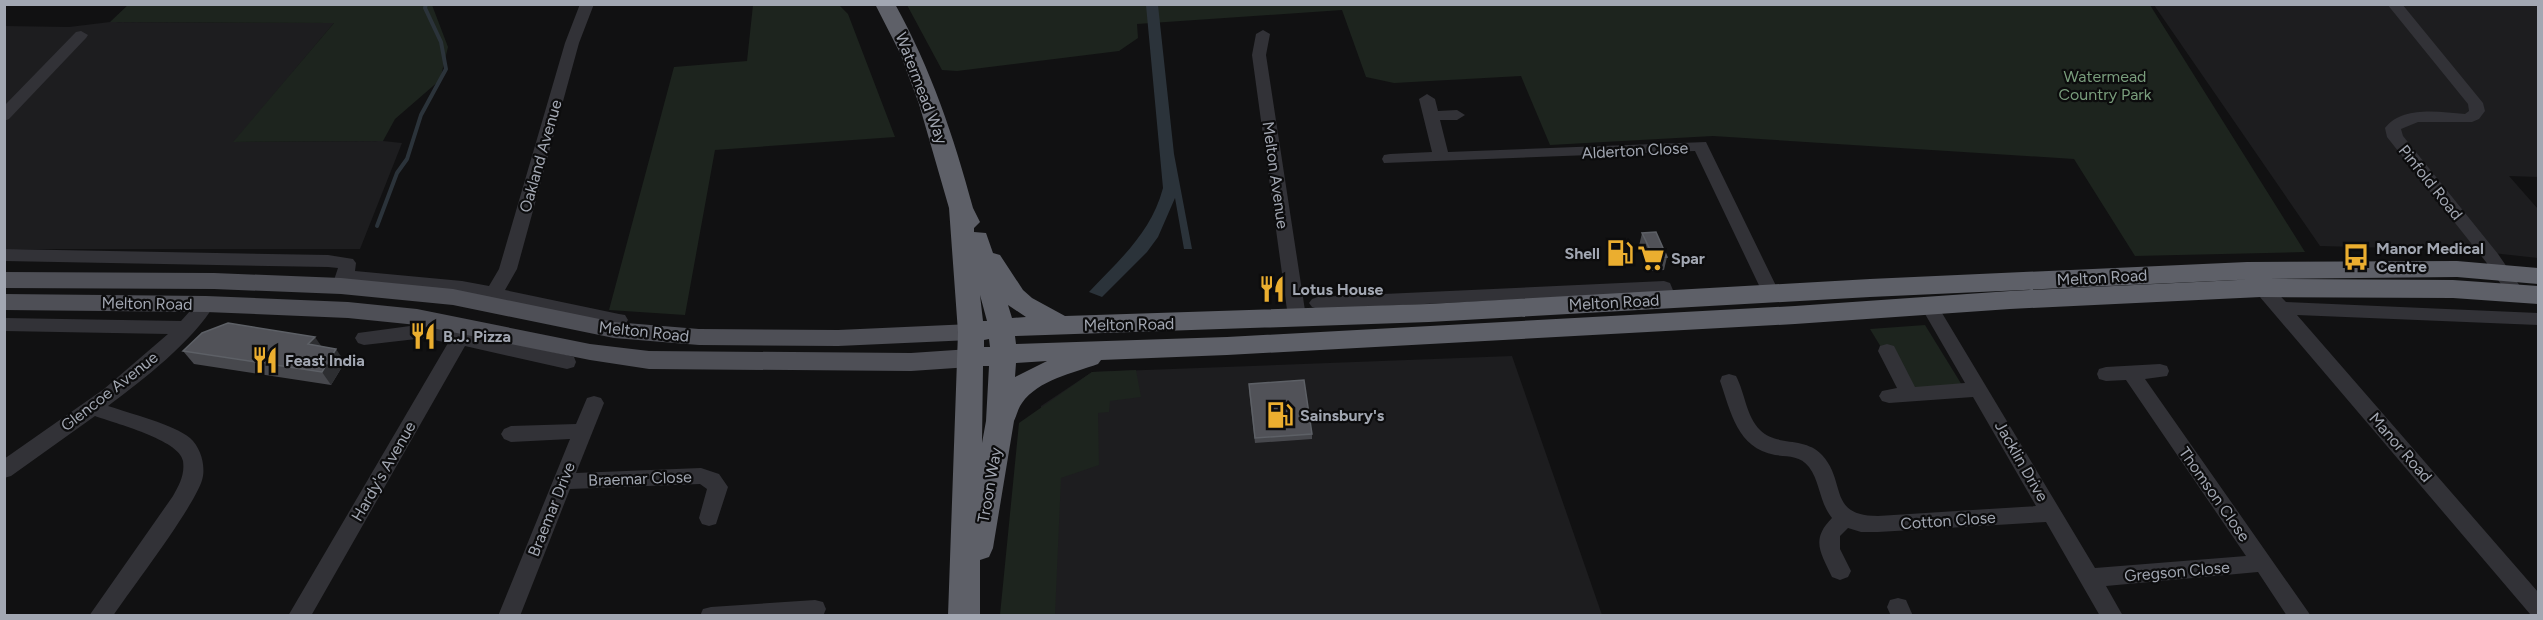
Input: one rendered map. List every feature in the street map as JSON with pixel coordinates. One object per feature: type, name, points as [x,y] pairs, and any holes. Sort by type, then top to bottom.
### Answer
[{"type":"highway","name":"Watermead Way","points":[[885,4],[903,36],[933,107],[961,208],[976,239],[1014,296],[1061,325]]},
{"type":"highway","name":"Watermead Way","points":[[961,208],[970,345]]},
{"type":"highway","name":"Watermead Way","points":[[976,239],[1003,341]]},
{"type":"highway","name":"Melton Road","points":[[1003,341],[1112,349],[1227,346],[1450,325],[1649,323],[1926,296],[2254,280],[2452,289],[2518,286],[2538,276]]},
{"type":"highway","name":"Melton Road","points":[[970,345],[1003,341],[1061,325],[1297,317],[1367,308],[1450,325],[1553,306],[1582,298],[1668,300],[1771,294],[1926,296],[2010,300],[2254,280]]},
{"type":"highway","points":[[1553,306],[1555,313],[1567,318],[1632,317],[1649,323]]},
{"type":"highway","name":"Troon Way","points":[[964,615],[1000,421],[1003,341]]},
{"type":"highway","name":"Troon Way","points":[[964,615],[970,345]]},
{"type":"highway","name":"Melton Road","points":[[1000,421],[1013,395],[1026,383],[1042,374],[1112,349]]},
{"type":"main road","name":"Melton Road","points":[[15,280],[344,281],[490,300],[617,325],[736,338],[848,338],[970,345]]},
{"type":"main road","points":[[15,280],[20,294],[99,294],[100,302]]},
{"type":"main road","name":"Melton Road","points":[[4,302],[206,304],[348,310],[417,317],[465,333],[649,360],[911,362],[970,345]]},
{"type":"main road","points":[[600,353],[617,325]]},
{"type":"street","name":"Oakland Avenue","points":[[490,300],[508,269],[573,43],[587,4]]},
{"type":"street","name":"Pinfold Road","points":[[2394,4],[2475,103],[2477,111],[2474,116],[2467,119],[2413,117],[2399,122],[2393,128],[2395,137],[2518,286]]},
{"type":"street","name":"Melton Avenue","points":[[1263,33],[1259,55],[1297,317]]},
{"type":"street","points":[[4,116],[81,35]]},
{"type":"street","points":[[1427,99],[1441,157]]},
{"type":"street","points":[[1432,116],[1457,114]]},
{"type":"street","name":"Alderton Close","points":[[1390,159],[1700,146],[1771,294]]},
{"type":"street","points":[[4,255],[328,261],[347,263],[344,281]]},
{"type":"street","name":"Manor Road","points":[[2254,280],[2281,308],[2538,608]]},
{"type":"street","name":"Jacklin Drive","points":[[1926,296],[2112,615]]},
{"type":"street","points":[[1318,303],[1367,308],[1582,298]]},
{"type":"street","name":"Glencoe Avenue","points":[[4,470],[91,407],[158,354],[206,304]]},
{"type":"street","points":[[2281,308],[2538,319]]},
{"type":"street","points":[[4,324],[184,328]]},
{"type":"street","points":[[364,338],[425,331],[465,333],[567,362]]},
{"type":"street","name":"Hardy's Avenue","points":[[299,615],[465,333]]},
{"type":"street","points":[[1887,351],[1910,394]]},
{"type":"street","points":[[2106,374],[2160,371]]},
{"type":"street","name":"Thomson Close","points":[[2131,373],[2300,615]]},
{"type":"street","points":[[1890,396],[1980,389]]},
{"type":"street","points":[[1738,390],[1746,426],[1761,442],[1773,446],[1797,448],[1817,463],[1833,505],[1845,518],[1830,533],[1829,549],[1840,571]]},
{"type":"street","name":"Braemar Drive","points":[[508,615],[594,403]]},
{"type":"street","points":[[91,407],[170,436],[184,444],[193,459],[193,478],[180,502],[100,615]]},
{"type":"street","points":[[511,434],[583,431]]},
{"type":"street","name":"Braemar Close","points":[[563,481],[701,476],[712,480],[718,487],[709,518]]},
{"type":"street","name":"Cotton Close","points":[[1845,518],[1861,524],[1878,524],[2052,513]]},
{"type":"street","name":"Gregson Close","points":[[2090,578],[2263,563]]},
{"type":"street","points":[[711,615],[815,609]]},
{"type":"shaded area","points":[[1146,5],[1158,5],[1174,154],[1192,249],[1184,249],[1175,198],[1158,237],[1147,252],[1102,297],[1089,292],[1142,232],[1151,219],[1163,188]]},
{"type":"shaded area","points":[[2154,5],[2538,5],[2538,177],[2509,176],[2538,209],[2538,258],[2465,250],[2320,246]]},
{"type":"shaded area","points":[[110,22],[334,23],[234,142],[383,141],[402,143],[360,249],[5,249],[5,26],[69,27]]},
{"type":"shaded area","points":[[1512,356],[1602,615],[1036,616],[1041,406],[1092,372]]},
{"type":"green space","points":[[129,4],[432,5],[448,47],[440,80],[395,119],[383,141],[233,142],[334,23],[110,22]]},
{"type":"green space","points":[[753,5],[839,5],[848,14],[895,137],[715,150],[685,315],[609,310],[674,67],[747,61]]},
{"type":"green space","name":"Watermead Country Park","points":[[907,5],[2150,5],[2305,252],[2135,256],[2074,159],[1713,136],[1550,145],[1521,76],[1394,83],[1366,77],[1342,10],[1137,24],[1138,38],[1119,51],[957,71],[942,70]]},
{"type":"green space","points":[[1925,325],[1965,390],[1910,395],[1870,329]]},
{"type":"green space","points":[[1136,370],[1141,397],[1110,401],[1109,412],[1098,413],[1099,465],[1061,478],[1055,615],[1000,615],[1019,423],[1092,372]]},
{"type":"building","points":[[1656,232],[1667,257],[1654,258],[1642,233]]},
{"type":"building","points":[[228,323],[315,337],[308,344],[336,349],[322,372],[183,351],[202,333]]},
{"type":"building","name":"Sainsbury's","points":[[1304,380],[1312,434],[1255,438],[1249,384]]},
{"type":"waterway","points":[[377,226],[397,173],[407,159],[421,115],[446,69],[441,42],[425,8],[426,4]]},
{"type":"place","name":"Shell","points":[[1620,253]]},
{"type":"place","name":"Manor Medical Centre","points":[[2356,257]]},
{"type":"place","name":"Spar","points":[[1651,258]]},
{"type":"place","name":"Lotus House","points":[[1272,289]]},
{"type":"place","name":"B.J. Pizza","points":[[423,336]]},
{"type":"place","name":"Feast India","points":[[265,360]]},
{"type":"place","name":"Sainsbury's","points":[[1280,415]]}]
